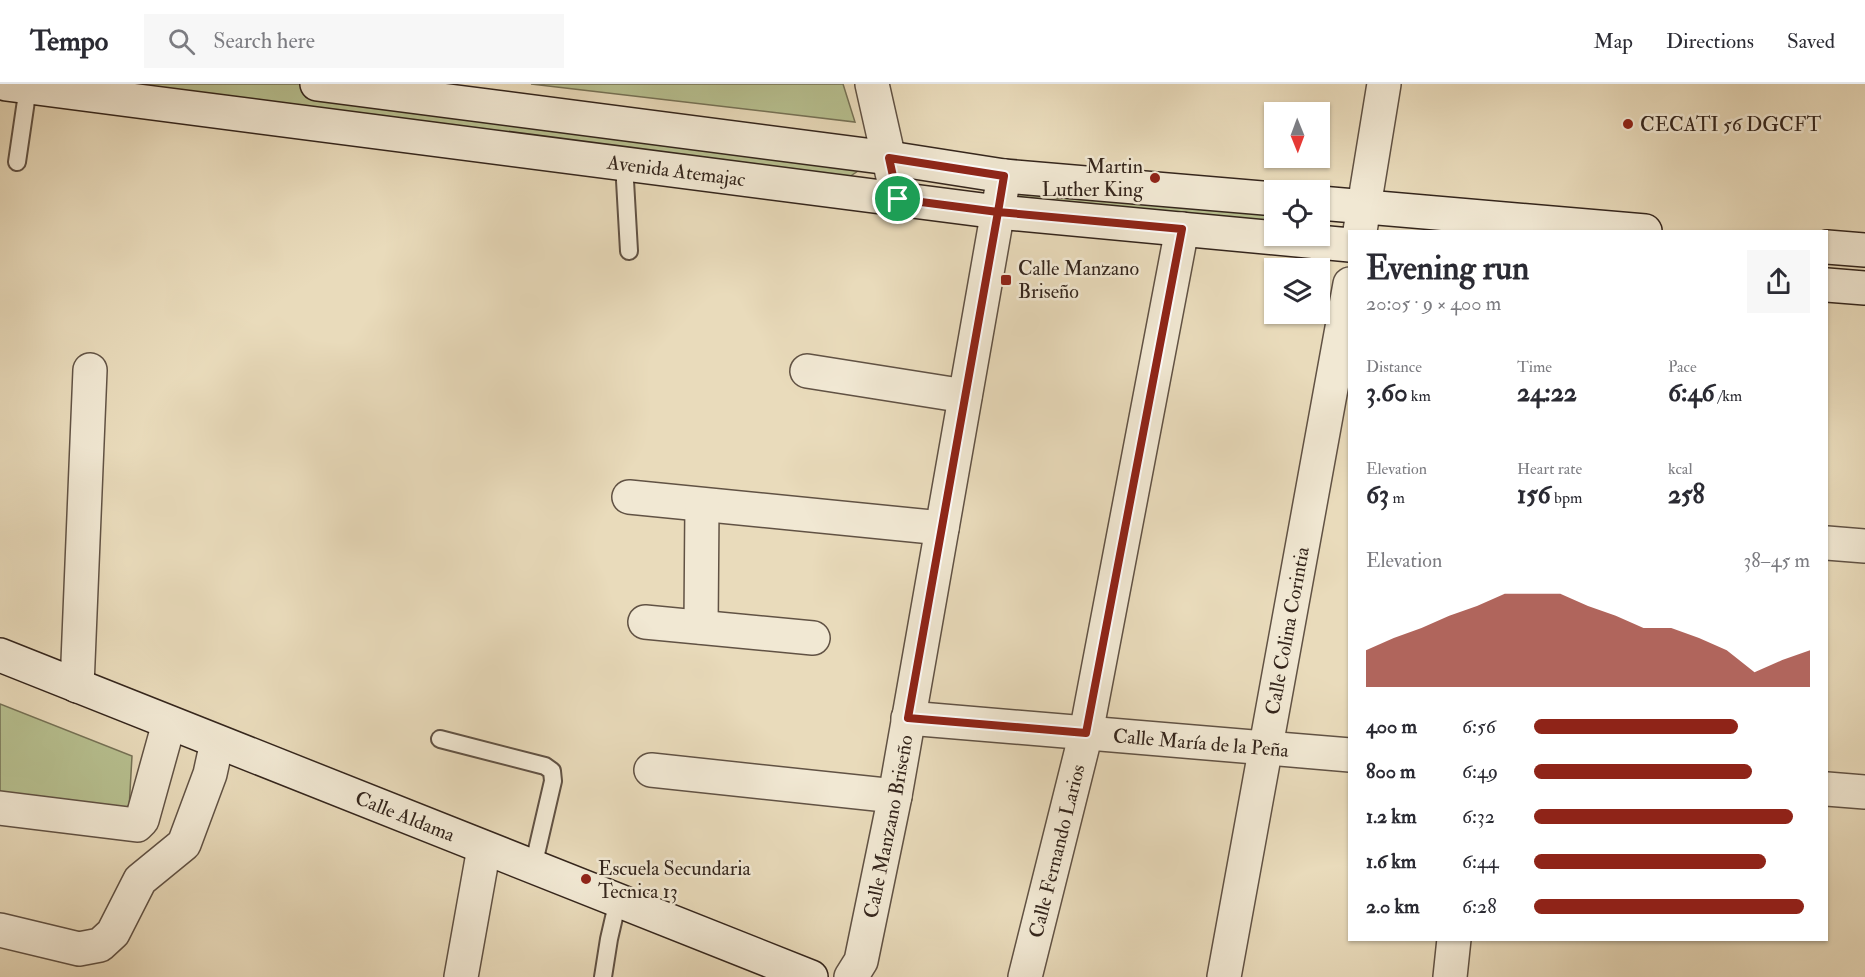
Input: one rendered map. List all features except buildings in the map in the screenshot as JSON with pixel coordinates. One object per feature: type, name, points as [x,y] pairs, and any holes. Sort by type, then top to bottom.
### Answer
[{"type":"street","name":"Avenida Atemajac","points":[[317,84],[889,158],[1004,176],[1264,198]]},
{"type":"street","points":[[872,84],[898,199]]},
{"type":"street","points":[[1362,219],[1384,84]]},
{"type":"street","name":"Avenida Atemajac","points":[[17,86],[998,212],[1348,245]]},
{"type":"street","name":"Calle Manzano Briseño","points":[[851,977],[861,961],[894,796],[1004,176]]},
{"type":"street","points":[[1330,207],[1362,219],[1621,230]]},
{"type":"street","name":"Calle Fernando Larios","points":[[1025,977],[1086,733],[1182,229]]},
{"type":"street","points":[[1828,247],[1865,250]]},
{"type":"street","points":[[1828,285],[1865,288]]},
{"type":"street","name":"Calle Colina Corintia","points":[[1224,977],[1348,295]]},
{"type":"street","points":[[77,686],[90,370]]},
{"type":"street","points":[[807,371],[965,396]]},
{"type":"street","points":[[630,497],[942,528]]},
{"type":"street","points":[[701,627],[702,505]]},
{"type":"street","points":[[1828,543],[1865,546]]},
{"type":"street","points":[[645,622],[813,638]]},
{"type":"street","name":"Calle Aldama","points":[[0,655],[811,977]]},
{"type":"street","name":"Calle María de la Peña","points":[[908,718],[1348,755]]},
{"type":"street","points":[[0,808],[137,825],[142,819],[169,723]]},
{"type":"street","points":[[0,930],[79,949],[100,945],[114,933],[140,880],[184,844],[210,774],[217,742]]},
{"type":"street","points":[[651,770],[894,796]]},
{"type":"street","points":[[1828,789],[1865,792]]},
{"type":"street","points":[[461,977],[484,848]]},
{"type":"street","points":[[1450,977],[1454,941]]},
{"type":"lane","points":[[16,162],[17,86]]},
{"type":"lane","points":[[624,164],[629,251]]},
{"type":"lane","points":[[440,739],[545,766],[552,771],[553,781],[533,867]]},
{"type":"lane","points":[[603,977],[618,900]]},
{"type":"green space","points":[[117,84],[344,84],[864,167],[846,179]]},
{"type":"green space","points":[[531,84],[843,84],[855,122]]},
{"type":"green space","points":[[999,177],[1264,200],[1264,230],[997,197]]},
{"type":"green space","points":[[0,704],[132,756],[129,809],[0,792]]},
{"type":"place","name":"CECATI 56 DGCFT","points":[[1628,124]]},
{"type":"place","name":"Martin Luther King","points":[[1155,178]]},
{"type":"place","name":"Calle Manzano Briseño","points":[[1006,280]]},
{"type":"place","name":"Escuela Secundaria Tecnica 13","points":[[586,879]]},
{"type":"route","points":[[898,199],[889,158],[1004,176],[998,212],[1182,229],[1086,733],[908,718],[998,212],[898,199]]}]
